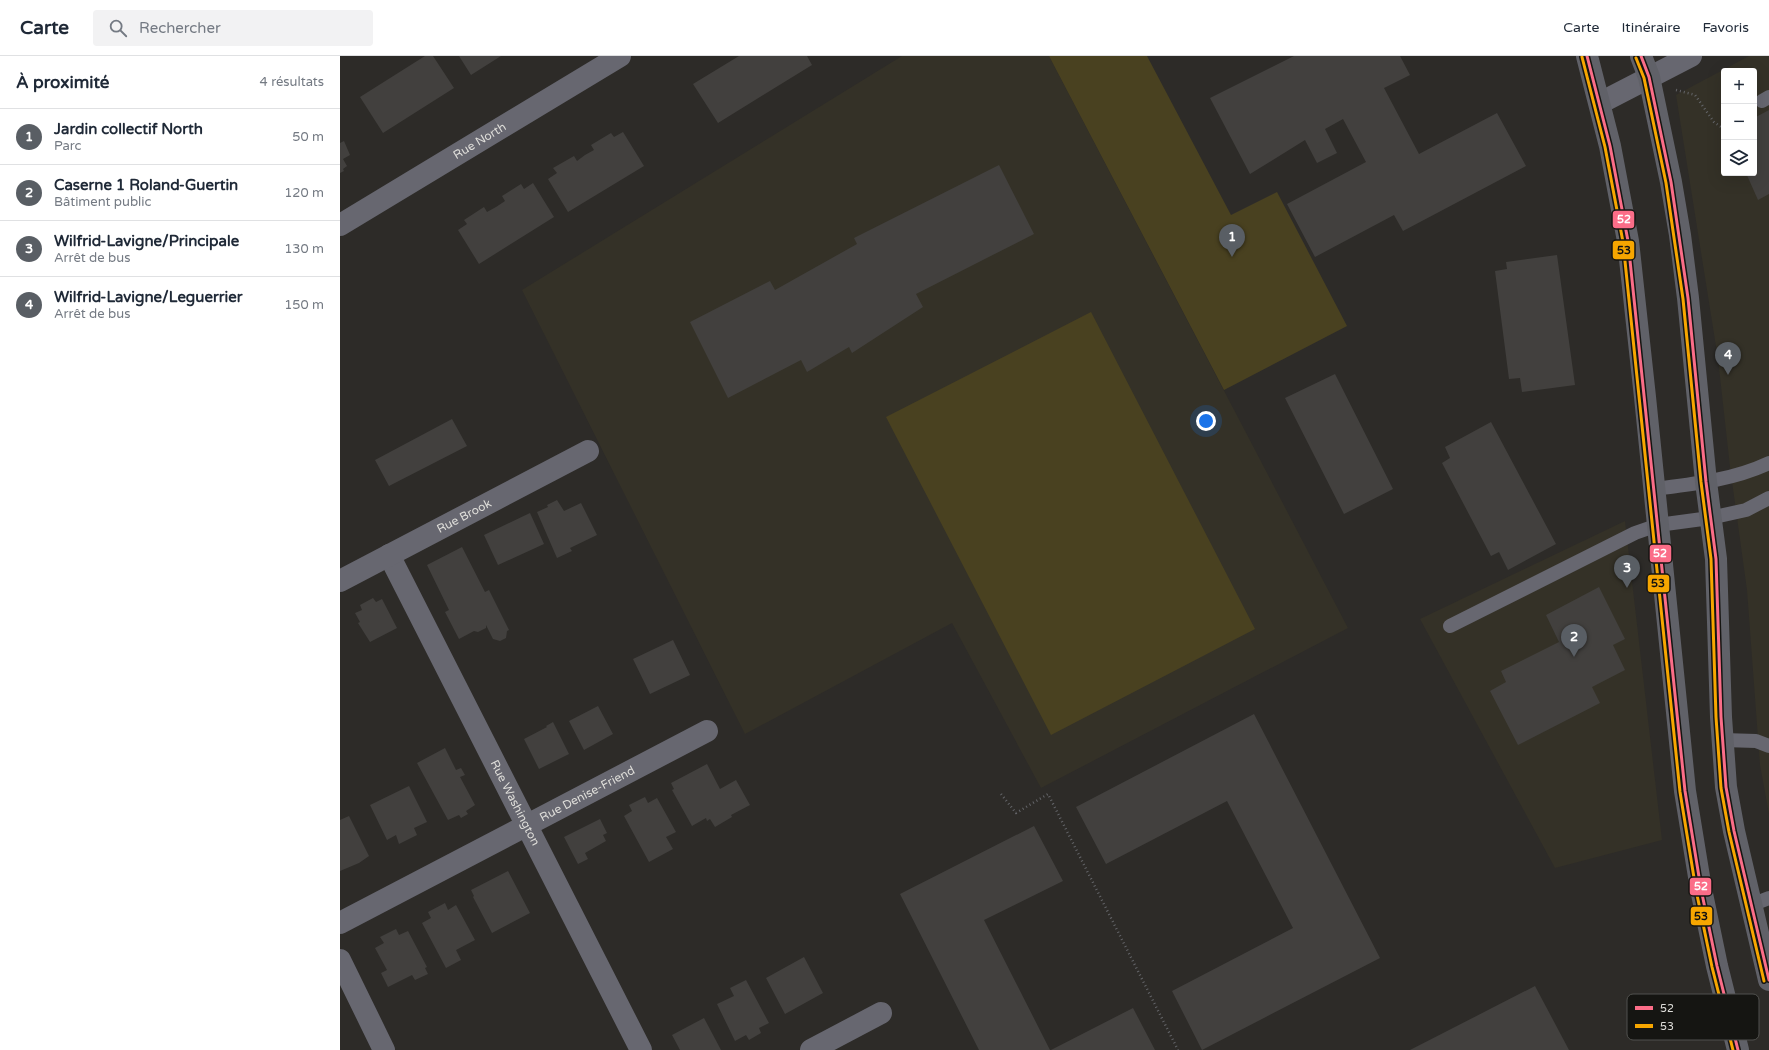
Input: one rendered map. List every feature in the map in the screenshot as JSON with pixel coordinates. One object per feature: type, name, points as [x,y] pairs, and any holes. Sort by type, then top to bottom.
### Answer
[{"type":"main road","points":[[1587,56],[1610,146],[1628,241],[1686,791],[1702,897],[1724,994]]},
{"type":"main road","points":[[1642,56],[1649,78],[1671,182],[1680,235],[1706,482],[1716,559],[1722,740],[1726,787],[1734,831],[1760,901],[1769,980]]},
{"type":"main road","points":[[1736,1040],[1738,1050]]},
{"type":"street","name":"Rue North","points":[[340,225],[620,56]]},
{"type":"street","points":[[1600,103],[1691,56]]},
{"type":"street","name":"Rue Brook","points":[[340,581],[588,451]]},
{"type":"street","name":"Rue Washington","points":[[389,555],[641,1050]]},
{"type":"street","name":"Rue Denise-Friend","points":[[340,923],[707,731]]},
{"type":"street","points":[[340,960],[384,1050]]},
{"type":"street","points":[[811,1050],[881,1013]]},
{"type":"lane","points":[[1654,489],[1706,482],[1751,471],[1769,463]]},
{"type":"lane","points":[[1450,626],[1635,533],[1658,524],[1710,518],[1746,510],[1769,498]]},
{"type":"lane","points":[[1722,740],[1756,741],[1769,746]]},
{"type":"path","points":[[1671,89],[1695,95],[1714,122],[1721,127]]},
{"type":"path","points":[[1001,794],[1016,813],[1048,794],[1178,1050]]},
{"type":"shaded area","points":[[902,56],[1049,56],[1348,628],[1041,788],[952,623],[745,734],[522,290]]},
{"type":"shaded area","points":[[1049,56],[1147,56],[1231,215],[1277,192],[1347,326],[1224,390]]},
{"type":"shaded area","points":[[1749,56],[1769,56],[1769,814],[1760,765],[1747,590],[1730,467],[1718,359],[1676,95],[1721,71],[1721,176],[1757,176],[1757,68],[1727,68]]},
{"type":"shaded area","points":[[1091,312],[1255,629],[1051,735],[886,417]]},
{"type":"shaded area","points":[[1625,521],[1662,840],[1555,868],[1420,619]]},
{"type":"building","points":[[425,56],[433,56],[454,88],[383,133],[360,97]]},
{"type":"building","points":[[459,56],[501,56],[471,75]]},
{"type":"building","points":[[739,56],[807,56],[812,65],[718,123],[693,84]]},
{"type":"building","points":[[1294,56],[1400,56],[1410,75],[1384,88],[1419,154],[1497,113],[1526,166],[1403,231],[1394,215],[1315,257],[1287,204],[1366,162],[1343,119],[1325,129],[1337,153],[1317,163],[1305,140],[1250,174],[1210,98]]},
{"type":"building","points":[[1769,110],[1769,194],[1758,200],[1747,176],[1757,176],[1757,116]]},
{"type":"building","points":[[623,132],[644,166],[568,212],[548,179],[557,173],[553,168],[574,156],[577,161],[594,150],[591,145],[611,133],[614,137]]},
{"type":"building","points":[[344,141],[350,155],[343,159],[347,166],[343,169],[344,171],[340,173],[340,143]]},
{"type":"building","points":[[999,165],[1034,234],[916,294],[923,307],[852,353],[849,347],[807,372],[801,360],[728,398],[690,322],[770,281],[775,290],[857,244],[854,238]]},
{"type":"building","points":[[533,183],[554,217],[479,264],[458,230],[467,224],[464,220],[484,207],[487,212],[496,207],[505,201],[502,196],[521,184],[524,189]]},
{"type":"building","points":[[1557,255],[1575,385],[1522,392],[1520,378],[1509,379],[1495,271],[1507,269],[1506,262]]},
{"type":"building","points":[[1335,374],[1393,489],[1344,514],[1285,398]]},
{"type":"building","points":[[452,419],[467,446],[389,486],[375,460]]},
{"type":"building","points":[[1491,422],[1556,544],[1508,570],[1499,552],[1491,556],[1442,463],[1450,458],[1445,447]]},
{"type":"building","points":[[557,500],[564,511],[581,503],[597,535],[570,548],[572,551],[557,558],[537,512],[548,507],[547,505]]},
{"type":"building","points":[[530,513],[544,544],[498,565],[484,535]]},
{"type":"building","points":[[462,547],[485,592],[489,590],[509,630],[507,631],[506,638],[500,641],[493,639],[486,625],[486,628],[478,632],[474,631],[459,639],[445,612],[449,610],[427,565]]},
{"type":"building","points":[[1599,587],[1625,639],[1613,645],[1625,670],[1592,687],[1600,703],[1518,745],[1490,691],[1506,682],[1501,671],[1559,642],[1546,615]]},
{"type":"building","points":[[373,598],[376,602],[382,599],[397,628],[370,642],[358,623],[360,622],[355,613],[362,610],[360,605]]},
{"type":"building","points":[[673,640],[690,675],[650,694],[633,659]]},
{"type":"building","points":[[598,706],[613,734],[584,750],[569,721]]},
{"type":"building","points":[[1254,714],[1380,958],[1202,1050],[1172,991],[1293,928],[1227,801],[1106,864],[1076,807]]},
{"type":"building","points":[[553,722],[569,754],[539,769],[524,739],[547,727],[546,726]]},
{"type":"building","points":[[445,748],[456,770],[461,768],[465,775],[460,777],[475,805],[466,811],[468,814],[461,818],[459,815],[448,820],[417,763]]},
{"type":"building","points":[[707,764],[720,789],[736,780],[750,805],[731,815],[732,817],[715,827],[710,819],[707,821],[706,818],[692,826],[672,790],[674,789],[671,783]]},
{"type":"building","points":[[409,786],[427,822],[414,828],[417,835],[399,844],[396,835],[387,840],[370,805]]},
{"type":"building","points":[[645,797],[648,803],[657,798],[676,832],[666,837],[673,849],[649,862],[624,816],[632,811],[629,805]]},
{"type":"building","points":[[349,816],[369,856],[359,863],[340,871],[340,820]]},
{"type":"building","points":[[600,819],[607,833],[603,835],[606,841],[585,853],[588,859],[578,864],[564,837]]},
{"type":"building","points":[[1034,826],[1063,881],[984,920],[1050,1050],[979,1050],[900,894]]},
{"type":"building","points":[[508,871],[530,913],[492,933],[473,897],[474,896],[471,890]]},
{"type":"building","points":[[445,903],[448,910],[456,905],[475,940],[456,950],[461,960],[446,968],[422,923],[431,918],[428,912]]},
{"type":"building","points":[[396,929],[399,935],[408,931],[427,967],[425,968],[428,974],[415,980],[412,975],[388,987],[381,973],[387,970],[375,948],[384,943],[380,937]]},
{"type":"building","points":[[804,957],[823,993],[785,1014],[766,978]]},
{"type":"building","points":[[746,980],[769,1023],[759,1028],[761,1033],[749,1040],[746,1035],[735,1041],[717,1004],[734,996],[730,988]]},
{"type":"building","points":[[1535,986],[1569,1050],[1410,1050]]},
{"type":"building","points":[[1133,1008],[1155,1050],[1051,1050]]},
{"type":"building","points":[[704,1018],[721,1050],[680,1050],[672,1035]]},
{"type":"transit line","name":"52","points":[[1587,56],[1610,146],[1628,241],[1685,791],[1701,889],[1724,994]]},
{"type":"transit line","name":"52","points":[[1641,56],[1649,77],[1671,182],[1688,298],[1706,482],[1716,559],[1721,717],[1726,787],[1734,831],[1769,980]]},
{"type":"transit line","name":"53","points":[[1582,57],[1605,147],[1623,242],[1680,792],[1696,890],[1719,994]]},
{"type":"transit line","name":"53","points":[[1636,58],[1644,78],[1666,183],[1683,299],[1701,482],[1711,559],[1716,717],[1721,788],[1729,832],[1764,981]]},
{"type":"transit line","name":"53","points":[[1730,1040],[1733,1050]]},
{"type":"transit line","name":"52","points":[[1736,1040],[1738,1050]]},
{"type":"place","name":"Jardin collectif North","points":[[1232,257]]},
{"type":"place","name":"Wilfrid-Lavigne/Leguerrier","points":[[1728,375]]},
{"type":"place","name":"Wilfrid-Lavigne/Principale","points":[[1627,588]]},
{"type":"place","name":"Caserne 1 Roland-Guertin","points":[[1574,657]]}]
